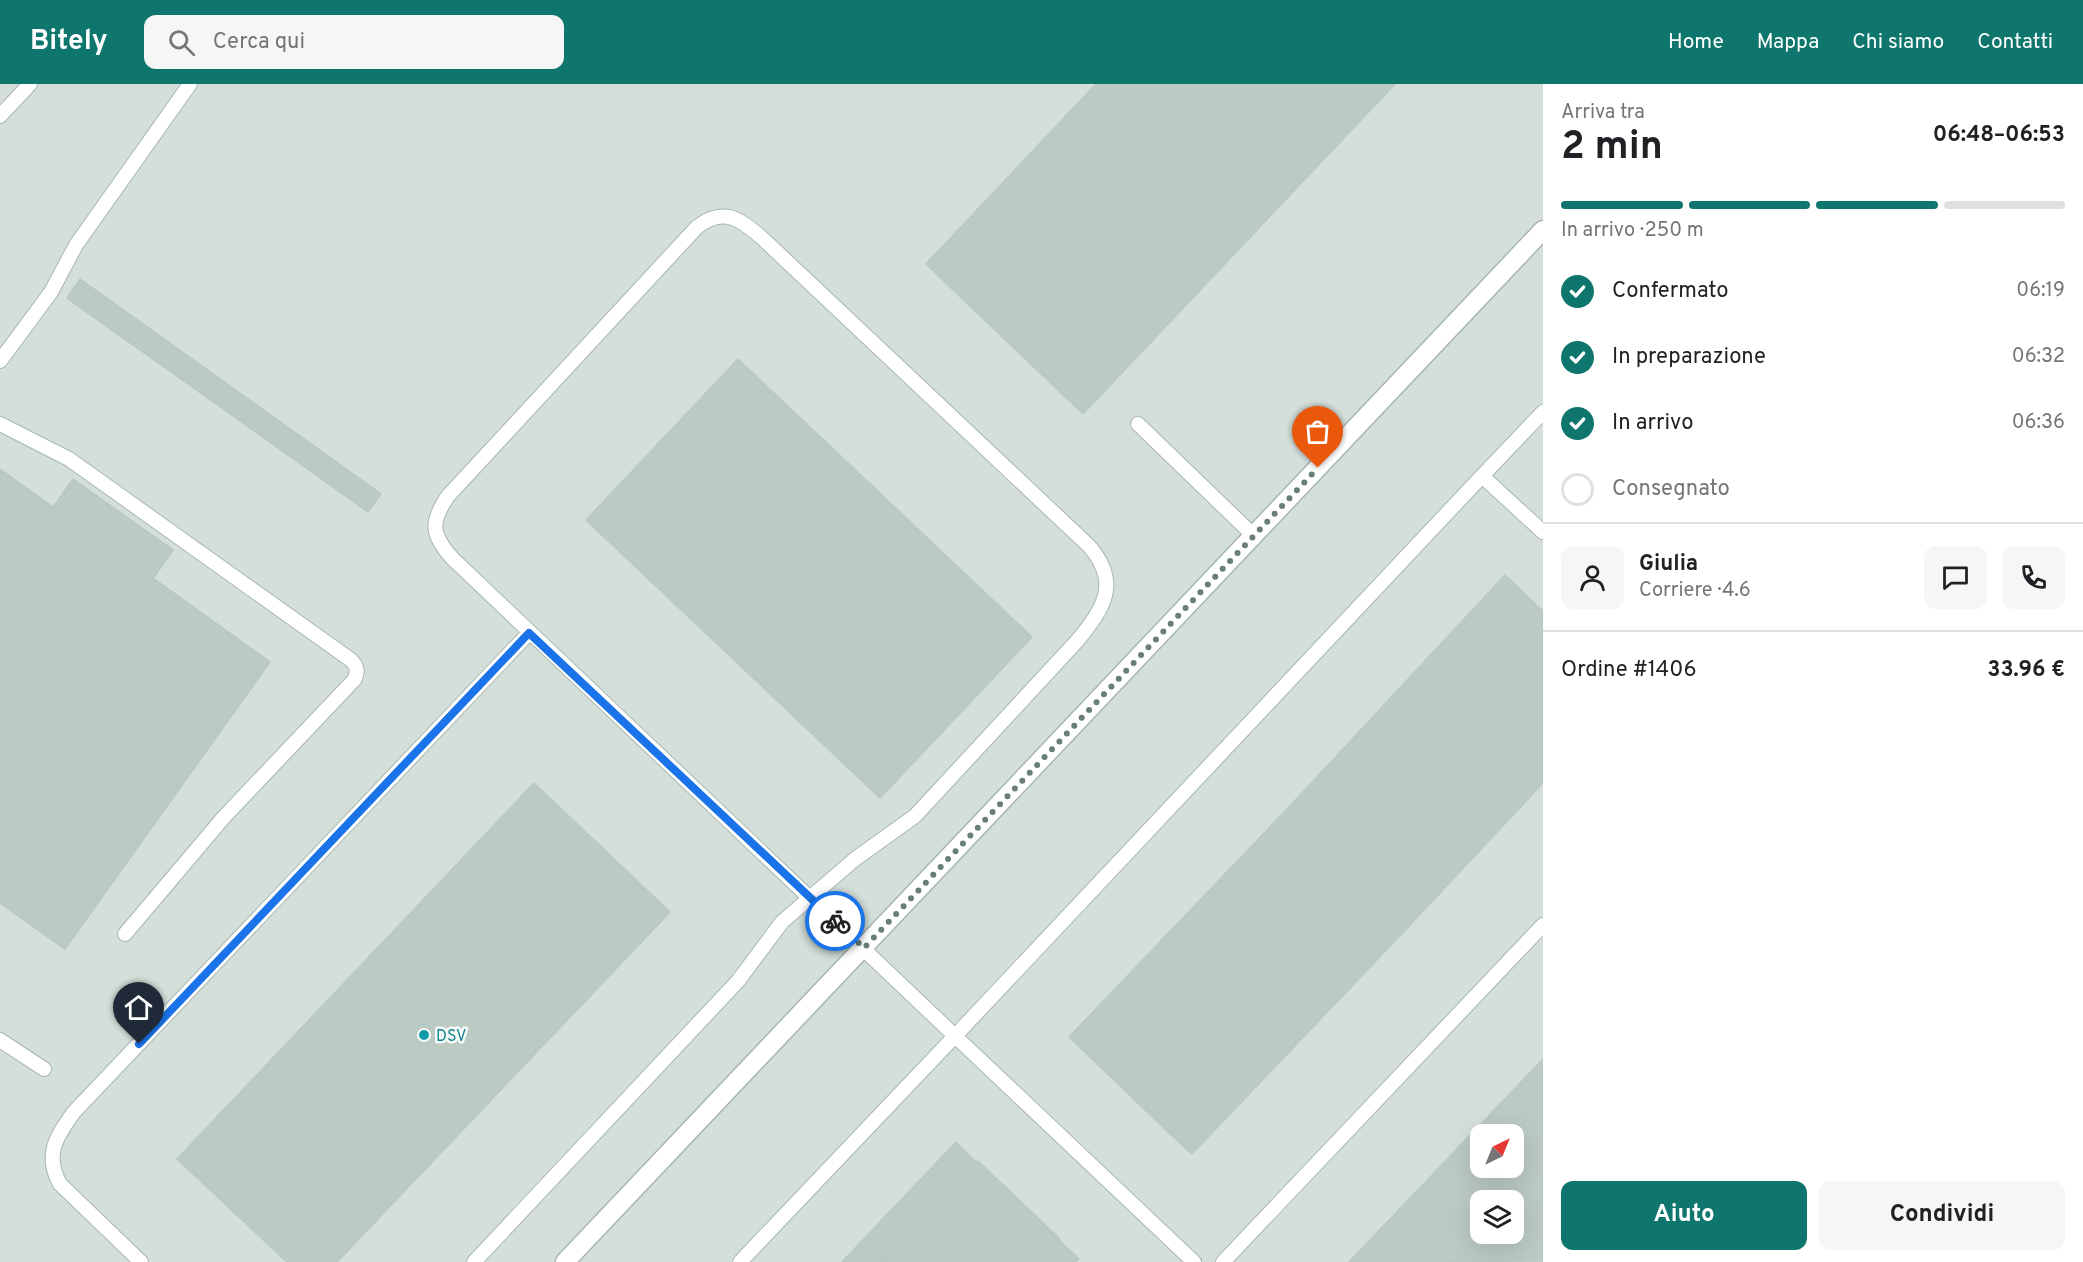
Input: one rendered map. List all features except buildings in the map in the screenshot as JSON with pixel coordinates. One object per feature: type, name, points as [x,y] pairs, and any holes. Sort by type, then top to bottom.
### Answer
[{"type":"street","points":[[565,1262],[1543,230]]},
{"type":"lane","points":[[0,116],[30,84]]},
{"type":"lane","points":[[0,361],[51,291],[76,245],[190,84]]},
{"type":"lane","points":[[474,1262],[738,981],[782,922],[810,897],[855,859],[915,816],[1083,634],[1105,598],[1107,583],[1105,570],[1089,546],[761,237],[733,217],[721,215],[708,219],[697,227],[448,496],[436,515],[436,536],[443,549],[529,633],[810,897],[864,948],[1194,1262]]},
{"type":"lane","points":[[740,1262],[1543,412]]},
{"type":"lane","points":[[0,424],[69,459],[351,660],[357,668],[354,680],[224,817],[125,934]]},
{"type":"lane","points":[[1138,424],[1254,536]]},
{"type":"lane","points":[[1482,476],[1543,532]]},
{"type":"lane","points":[[141,1262],[60,1184],[51,1163],[58,1135],[82,1104],[529,633]]},
{"type":"lane","points":[[1223,1262],[1543,925]]},
{"type":"lane","points":[[0,1040],[44,1070]]},
{"type":"shaded area","points":[[0,84],[1543,84],[1543,1262],[0,1262]]},
{"type":"way so far","points":[[835,921],[864,948],[1318,468]]},
{"type":"place","name":"DSV","points":[[424,1035]]},
{"type":"route","points":[[139,1044],[529,633],[835,921]]}]
